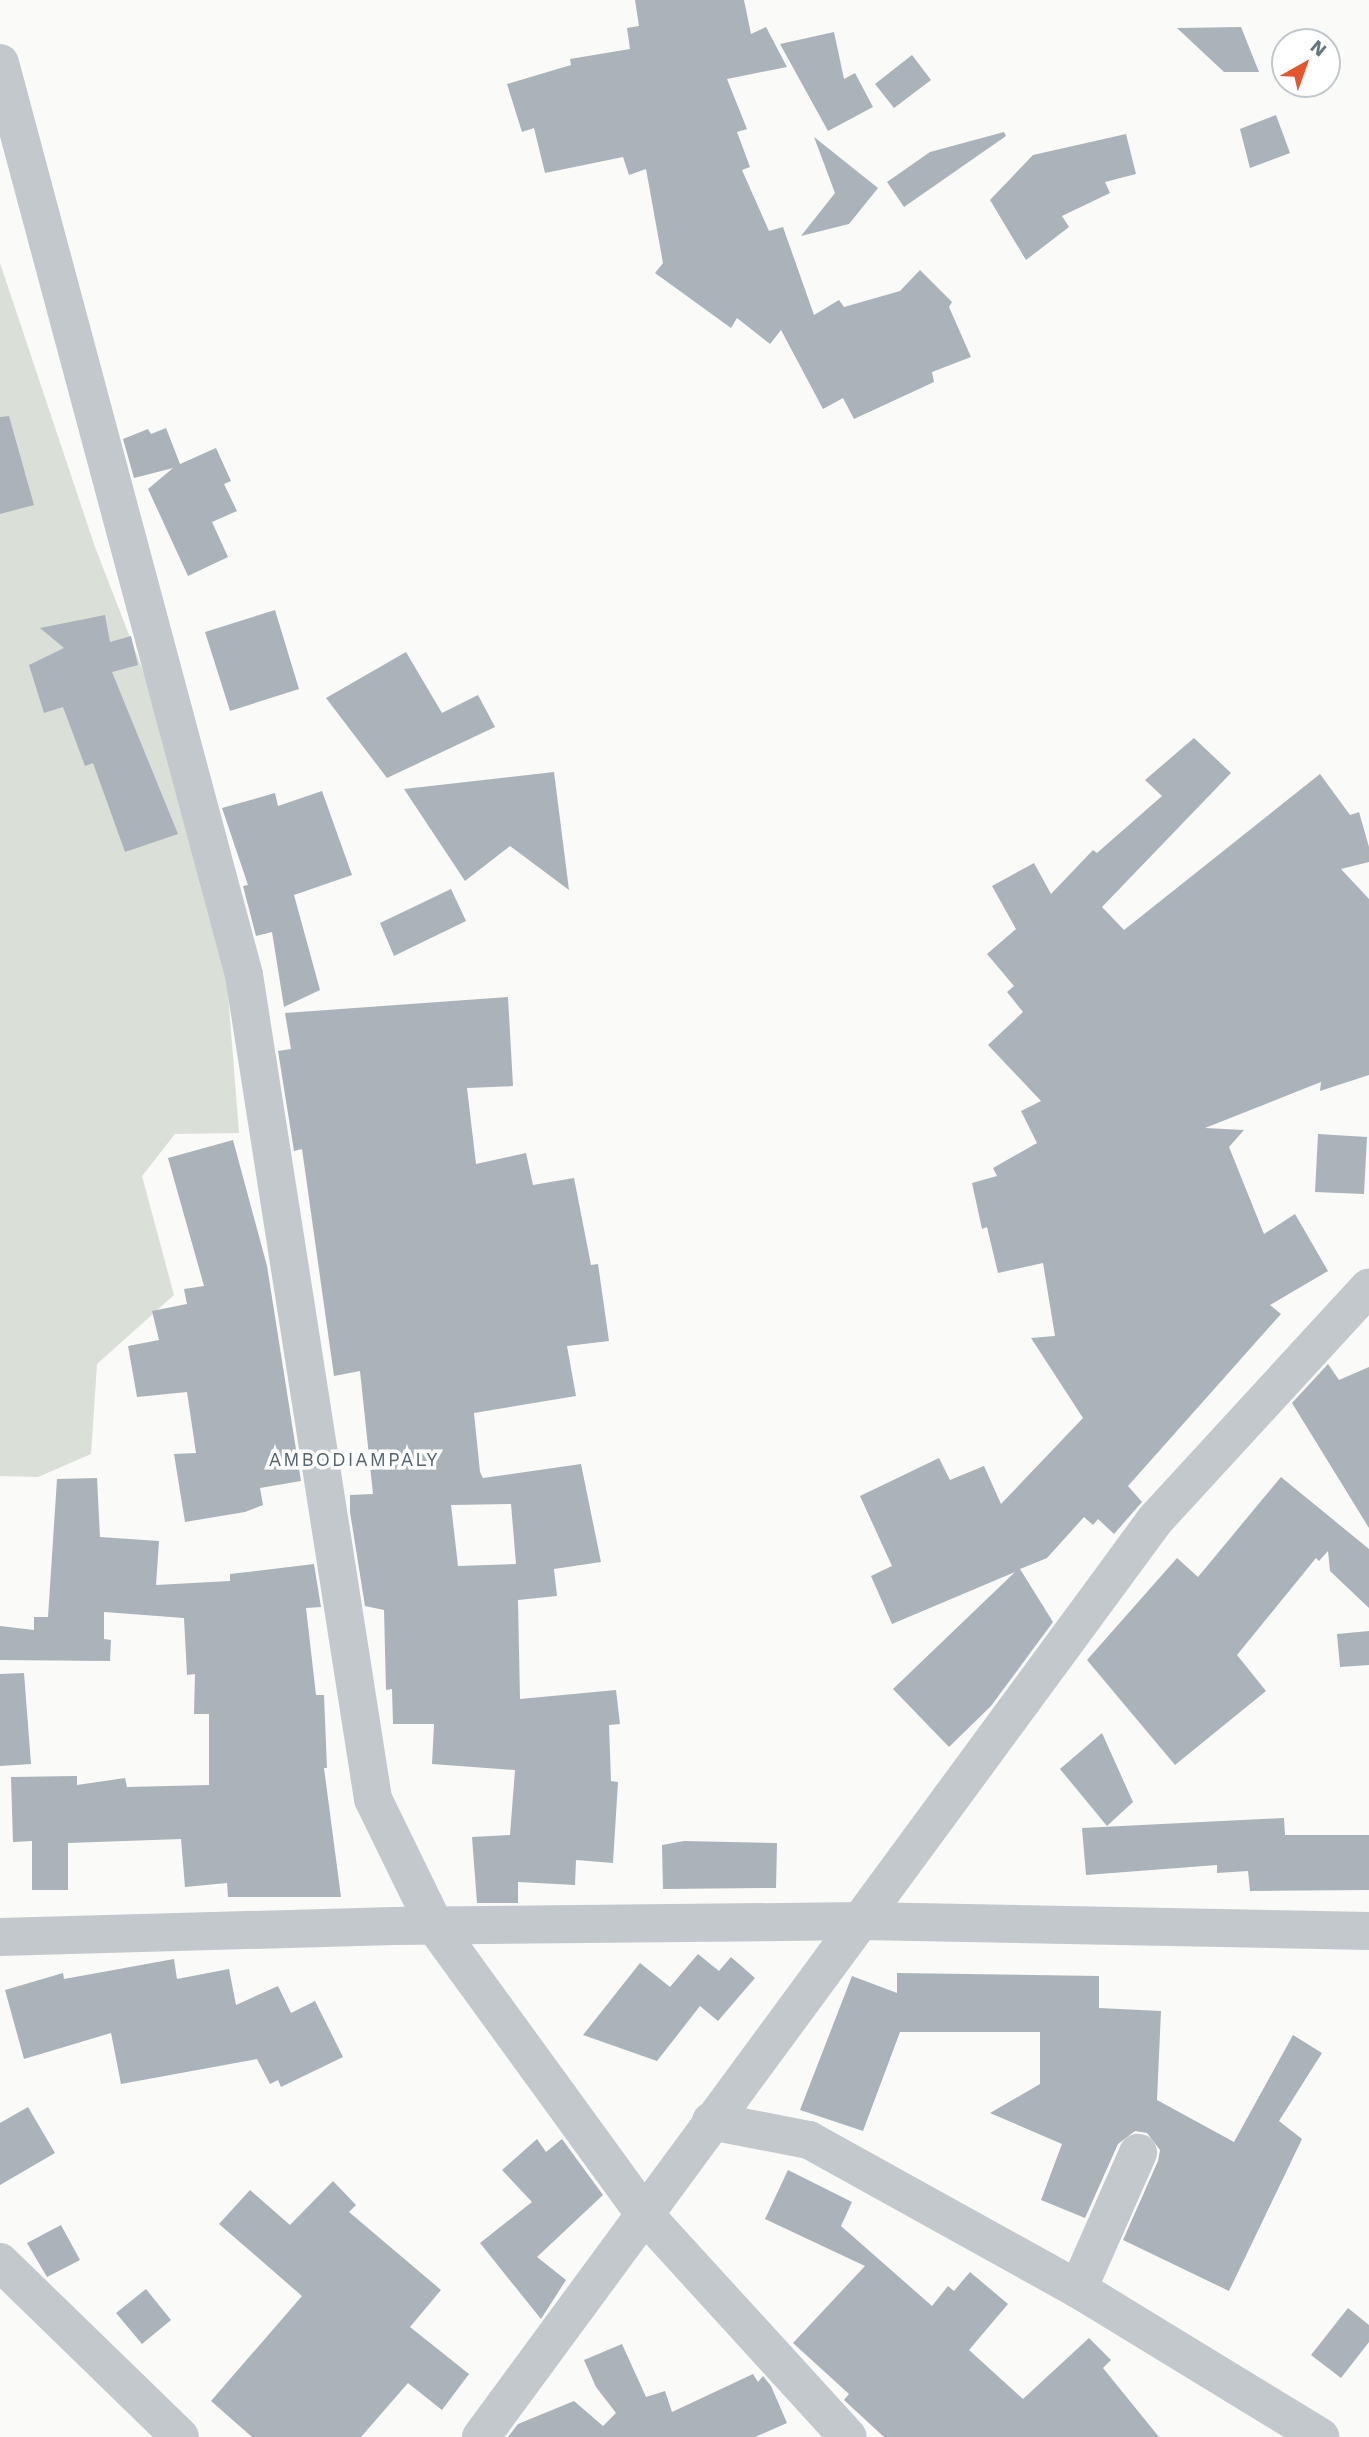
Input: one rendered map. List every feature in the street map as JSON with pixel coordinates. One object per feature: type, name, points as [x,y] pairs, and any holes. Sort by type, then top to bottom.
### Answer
[{"type":"street","points":[[0,63],[244,975],[373,1800],[435,1926],[646,2216],[848,2437]]},
{"type":"street","points":[[481,2437],[1155,1520],[1369,1287]]},
{"type":"street","points":[[0,1937],[435,1926],[862,1921],[1369,1931]]},
{"type":"street","points":[[711,2121],[808,2140],[1079,2289],[1320,2437]]},
{"type":"street","points":[[1079,2289],[1138,2153]]},
{"type":"street","points":[[0,2262],[180,2437]]},
{"type":"shaded area","points":[[0,263],[95,547],[160,715],[225,955],[239,1133],[175,1134],[142,1176],[174,1295],[97,1364],[91,1454],[38,1477],[0,1476]]},
{"type":"building","points":[[635,0],[744,0],[751,34],[766,27],[787,67],[727,79],[747,129],[737,132],[750,167],[742,170],[769,231],[783,227],[814,315],[839,300],[844,307],[900,291],[920,270],[952,302],[949,307],[971,357],[932,372],[934,382],[854,419],[843,398],[823,409],[781,330],[770,344],[737,318],[731,328],[655,273],[663,263],[646,169],[629,175],[623,157],[545,173],[534,128],[522,132],[507,84],[571,65],[570,59],[630,49],[627,28],[639,26]]},
{"type":"building","points":[[1241,27],[1259,72],[1224,72],[1177,28]]},
{"type":"building","points":[[834,32],[844,79],[855,73],[873,107],[828,131],[780,44]]},
{"type":"building","points":[[912,55],[931,80],[894,108],[875,84]]},
{"type":"building","points":[[1276,115],[1290,153],[1250,168],[1240,129]]},
{"type":"building","points":[[1004,132],[1006,136],[904,207],[887,182],[930,152]]},
{"type":"building","points":[[1126,134],[1136,174],[1105,182],[1110,193],[1062,216],[1069,227],[1026,260],[990,200],[1033,155]]},
{"type":"building","points":[[814,137],[878,188],[849,224],[801,236],[835,193]]},
{"type":"building","points":[[9,416],[34,505],[0,514],[0,417]]},
{"type":"building","points":[[166,428],[180,464],[216,448],[231,481],[224,484],[237,511],[212,522],[228,557],[188,576],[148,489],[173,468],[134,478],[123,439],[148,429],[151,434]]},
{"type":"building","points":[[275,610],[299,689],[230,711],[205,632]]},
{"type":"building","points":[[105,615],[110,642],[131,636],[138,665],[112,672],[178,834],[125,852],[93,763],[85,766],[63,707],[44,713],[29,665],[64,648],[40,628]]},
{"type":"building","points":[[406,652],[442,713],[478,695],[495,727],[387,778],[326,698]]},
{"type":"building","points":[[1194,738],[1231,773],[1102,907],[1124,930],[1320,774],[1350,815],[1359,812],[1369,847],[1369,862],[1341,869],[1369,899],[1369,1075],[1320,1091],[1321,1082],[1205,1128],[1244,1130],[1229,1147],[1264,1234],[1295,1214],[1328,1271],[1270,1305],[1281,1314],[1128,1486],[1142,1502],[1114,1534],[1098,1519],[1093,1525],[1084,1517],[1047,1558],[1020,1569],[1053,1622],[991,1706],[949,1747],[893,1689],[1015,1572],[892,1624],[871,1576],[892,1566],[860,1496],[939,1458],[950,1480],[984,1466],[1001,1504],[1083,1418],[1031,1338],[1055,1336],[1043,1263],[998,1273],[987,1227],[982,1229],[972,1183],[997,1176],[993,1168],[1037,1143],[1021,1111],[1041,1101],[988,1045],[1023,1012],[1007,992],[1014,986],[987,954],[1016,929],[992,886],[1034,863],[1051,894],[1093,850],[1097,853],[1162,796],[1145,780]]},
{"type":"building","points":[[554,772],[569,890],[510,846],[465,881],[404,789]]},
{"type":"building","points":[[322,791],[352,875],[294,895],[320,990],[284,1007],[272,932],[256,936],[243,886],[248,885],[222,808],[275,793],[278,806]]},
{"type":"building","points":[[451,889],[466,921],[394,956],[380,923]]},
{"type":"building","points":[[508,997],[513,1086],[467,1088],[476,1164],[526,1153],[533,1185],[574,1178],[591,1265],[598,1264],[609,1341],[567,1346],[576,1396],[474,1413],[480,1472],[483,1478],[581,1464],[601,1562],[554,1569],[557,1596],[518,1600],[520,1699],[616,1690],[620,1724],[609,1725],[611,1781],[618,1782],[613,1863],[576,1860],[575,1885],[518,1882],[518,1903],[477,1903],[472,1837],[510,1835],[515,1770],[432,1764],[434,1724],[393,1724],[392,1689],[386,1690],[384,1610],[365,1606],[350,1512],[350,1495],[373,1494],[360,1371],[334,1376],[302,1149],[294,1151],[278,1051],[291,1049],[285,1013]],"holes":[[[511,1504],[516,1564],[458,1566],[451,1505]]]},
{"type":"building","points":[[1318,1134],[1367,1137],[1364,1194],[1315,1192]]},
{"type":"building","points":[[233,1140],[267,1266],[301,1481],[260,1488],[263,1505],[245,1512],[185,1522],[174,1454],[196,1453],[187,1392],[137,1397],[128,1346],[159,1340],[152,1311],[187,1304],[184,1289],[204,1286],[168,1158]]},
{"type":"building","points":[[1328,1364],[1339,1380],[1369,1367],[1369,1528],[1292,1403]]},
{"type":"building","points":[[1281,1477],[1369,1549],[1369,1608],[1330,1571],[1328,1551],[1319,1561],[1316,1558],[1237,1655],[1266,1691],[1175,1765],[1087,1660],[1177,1558],[1198,1577]]},
{"type":"building","points":[[97,1478],[100,1537],[159,1541],[156,1585],[230,1581],[230,1574],[314,1564],[321,1607],[306,1608],[316,1695],[324,1695],[327,1768],[324,1768],[341,1897],[228,1897],[227,1883],[185,1887],[181,1839],[68,1843],[68,1890],[32,1890],[32,1841],[13,1842],[11,1777],[77,1776],[77,1785],[125,1778],[127,1787],[209,1785],[209,1714],[194,1714],[195,1674],[187,1675],[184,1618],[104,1612],[104,1639],[111,1640],[110,1661],[0,1660],[0,1626],[34,1630],[34,1617],[48,1617],[57,1479]]},
{"type":"building","points":[[1369,1631],[1369,1665],[1340,1667],[1337,1634]]},
{"type":"building","points":[[24,1673],[31,1764],[0,1766],[0,1674]]},
{"type":"building","points":[[1102,1733],[1133,1802],[1107,1826],[1060,1769]]},
{"type":"building","points":[[1284,1818],[1285,1835],[1369,1835],[1369,1890],[1250,1891],[1248,1871],[1217,1873],[1217,1865],[1086,1875],[1082,1828]]},
{"type":"building","points":[[684,1841],[777,1843],[776,1888],[663,1889],[662,1845]]},
{"type":"building","points":[[698,1954],[719,1971],[731,1957],[755,1978],[718,2021],[700,2006],[657,2061],[583,2035],[640,1963],[670,1987]]},
{"type":"building","points":[[174,1959],[177,1979],[229,1969],[236,2005],[278,1986],[291,2013],[315,2001],[343,2057],[281,2087],[278,2080],[270,2084],[257,2059],[121,2084],[111,2033],[24,2059],[5,1990],[63,1973],[64,1979]]},
{"type":"building","points":[[897,1973],[1099,1976],[1099,2008],[1161,2011],[1157,2100],[1234,2142],[1293,2035],[1322,2053],[1279,2121],[1302,2139],[1229,2291],[1123,2240],[1158,2161],[1160,2150],[1147,2133],[1135,2131],[1118,2144],[1085,2218],[1041,2200],[1062,2144],[990,2113],[1040,2084],[1040,2032],[900,2032],[863,2131],[800,2110],[852,1976],[897,1993]]},
{"type":"building","points":[[28,2107],[55,2153],[0,2185],[0,2123]]},
{"type":"building","points":[[537,2139],[546,2152],[562,2139],[603,2195],[537,2257],[566,2280],[541,2319],[480,2243],[532,2202],[502,2170]]},
{"type":"building","points":[[788,2170],[852,2202],[841,2226],[932,2306],[948,2286],[954,2291],[970,2272],[1008,2304],[969,2350],[1023,2399],[1089,2338],[1111,2360],[1103,2368],[1159,2437],[884,2437],[844,2400],[849,2394],[793,2343],[865,2266],[765,2219]]},
{"type":"building","points":[[333,2181],[356,2205],[349,2212],[441,2290],[410,2327],[469,2374],[442,2410],[408,2383],[361,2437],[252,2437],[211,2401],[302,2296],[219,2224],[250,2190],[290,2225]]},
{"type":"building","points":[[61,2225],[80,2260],[47,2277],[27,2243]]},
{"type":"building","points":[[146,2289],[171,2320],[142,2344],[116,2313]]},
{"type":"building","points":[[1348,2308],[1369,2325],[1369,2342],[1341,2378],[1311,2355]]},
{"type":"building","points":[[622,2344],[646,2397],[665,2391],[672,2412],[753,2374],[758,2382],[763,2376],[771,2386],[787,2423],[755,2437],[508,2437],[518,2424],[574,2401],[603,2426],[616,2413],[596,2387],[584,2360]]},
{"type":"district","name":"AMBODIAMPALY","points":[[354,1460]]}]
